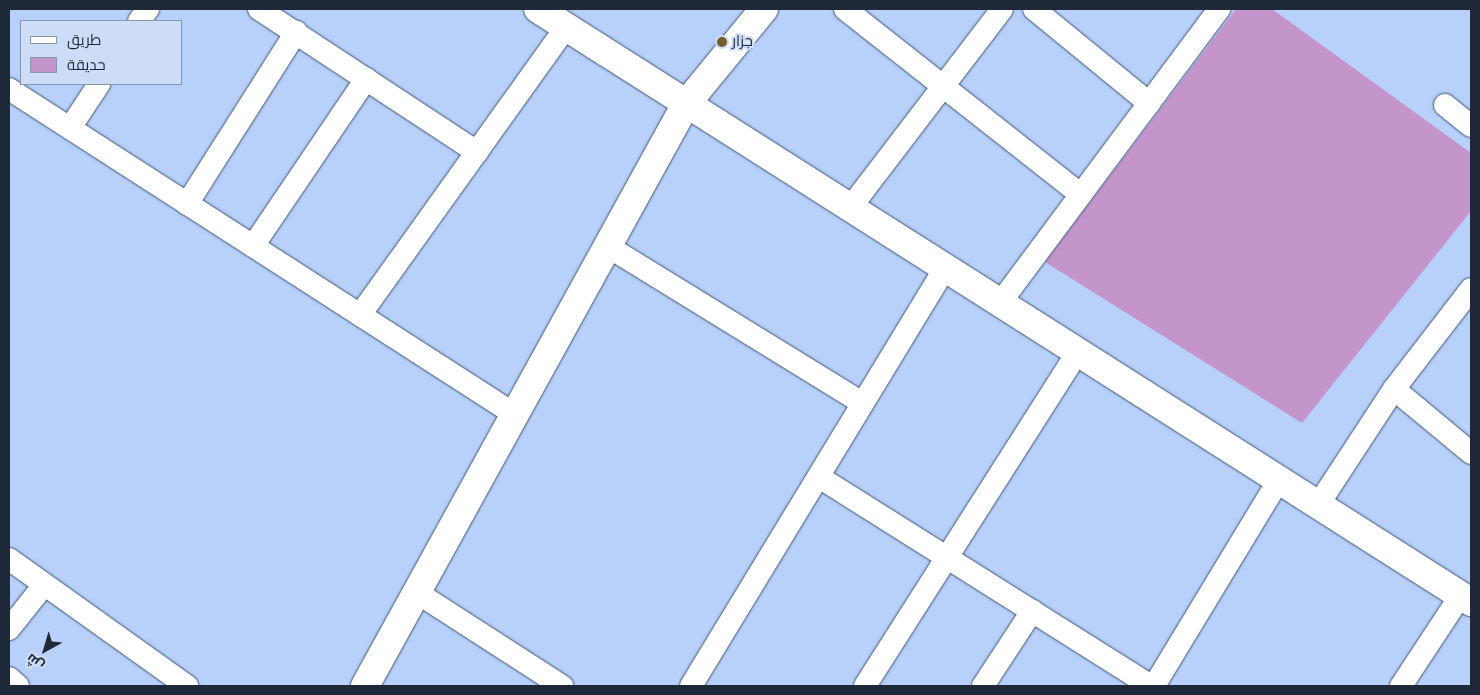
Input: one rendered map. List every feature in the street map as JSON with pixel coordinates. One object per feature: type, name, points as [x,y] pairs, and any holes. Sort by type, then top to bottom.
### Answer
[{"type":"street","points":[[140,20],[148,9]]},
{"type":"street","points":[[259,9],[477,152]]},
{"type":"street","points":[[540,9],[686,104],[1466,599],[1401,686]]},
{"type":"street","points":[[364,686],[686,104],[764,9]]},
{"type":"street","points":[[845,9],[1081,195]]},
{"type":"street","points":[[850,208],[1002,9]]},
{"type":"street","points":[[1034,9],[1149,103]]},
{"type":"street","points":[[1000,304],[1219,9]]},
{"type":"street","points":[[360,315],[566,26]]},
{"type":"street","points":[[187,204],[296,32]]},
{"type":"street","points":[[254,246],[366,79]]},
{"type":"street","points":[[70,128],[98,85]]},
{"type":"street","points":[[9,88],[514,414]]},
{"type":"street","points":[[1445,105],[1471,126]]},
{"type":"street","points":[[608,246],[862,404]]},
{"type":"street","points":[[691,686],[945,269]]},
{"type":"street","points":[[1318,505],[1394,389],[1471,288]]},
{"type":"street","points":[[864,686],[1078,352]]},
{"type":"street","points":[[1394,389],[1470,451]]},
{"type":"street","points":[[820,477],[1152,686],[1279,480]]},
{"type":"street","points":[[9,559],[187,686]]},
{"type":"street","points":[[9,629],[44,585]]},
{"type":"street","points":[[416,592],[562,686]]},
{"type":"street","points":[[983,686],[1032,611]]},
{"type":"street","points":[[9,678],[18,686]]},
{"type":"green space","points":[[1236,9],[1272,9],[1471,153],[1471,211],[1302,423],[1045,262]]},
{"type":"place","name":"جزار","points":[[722,42]]}]
